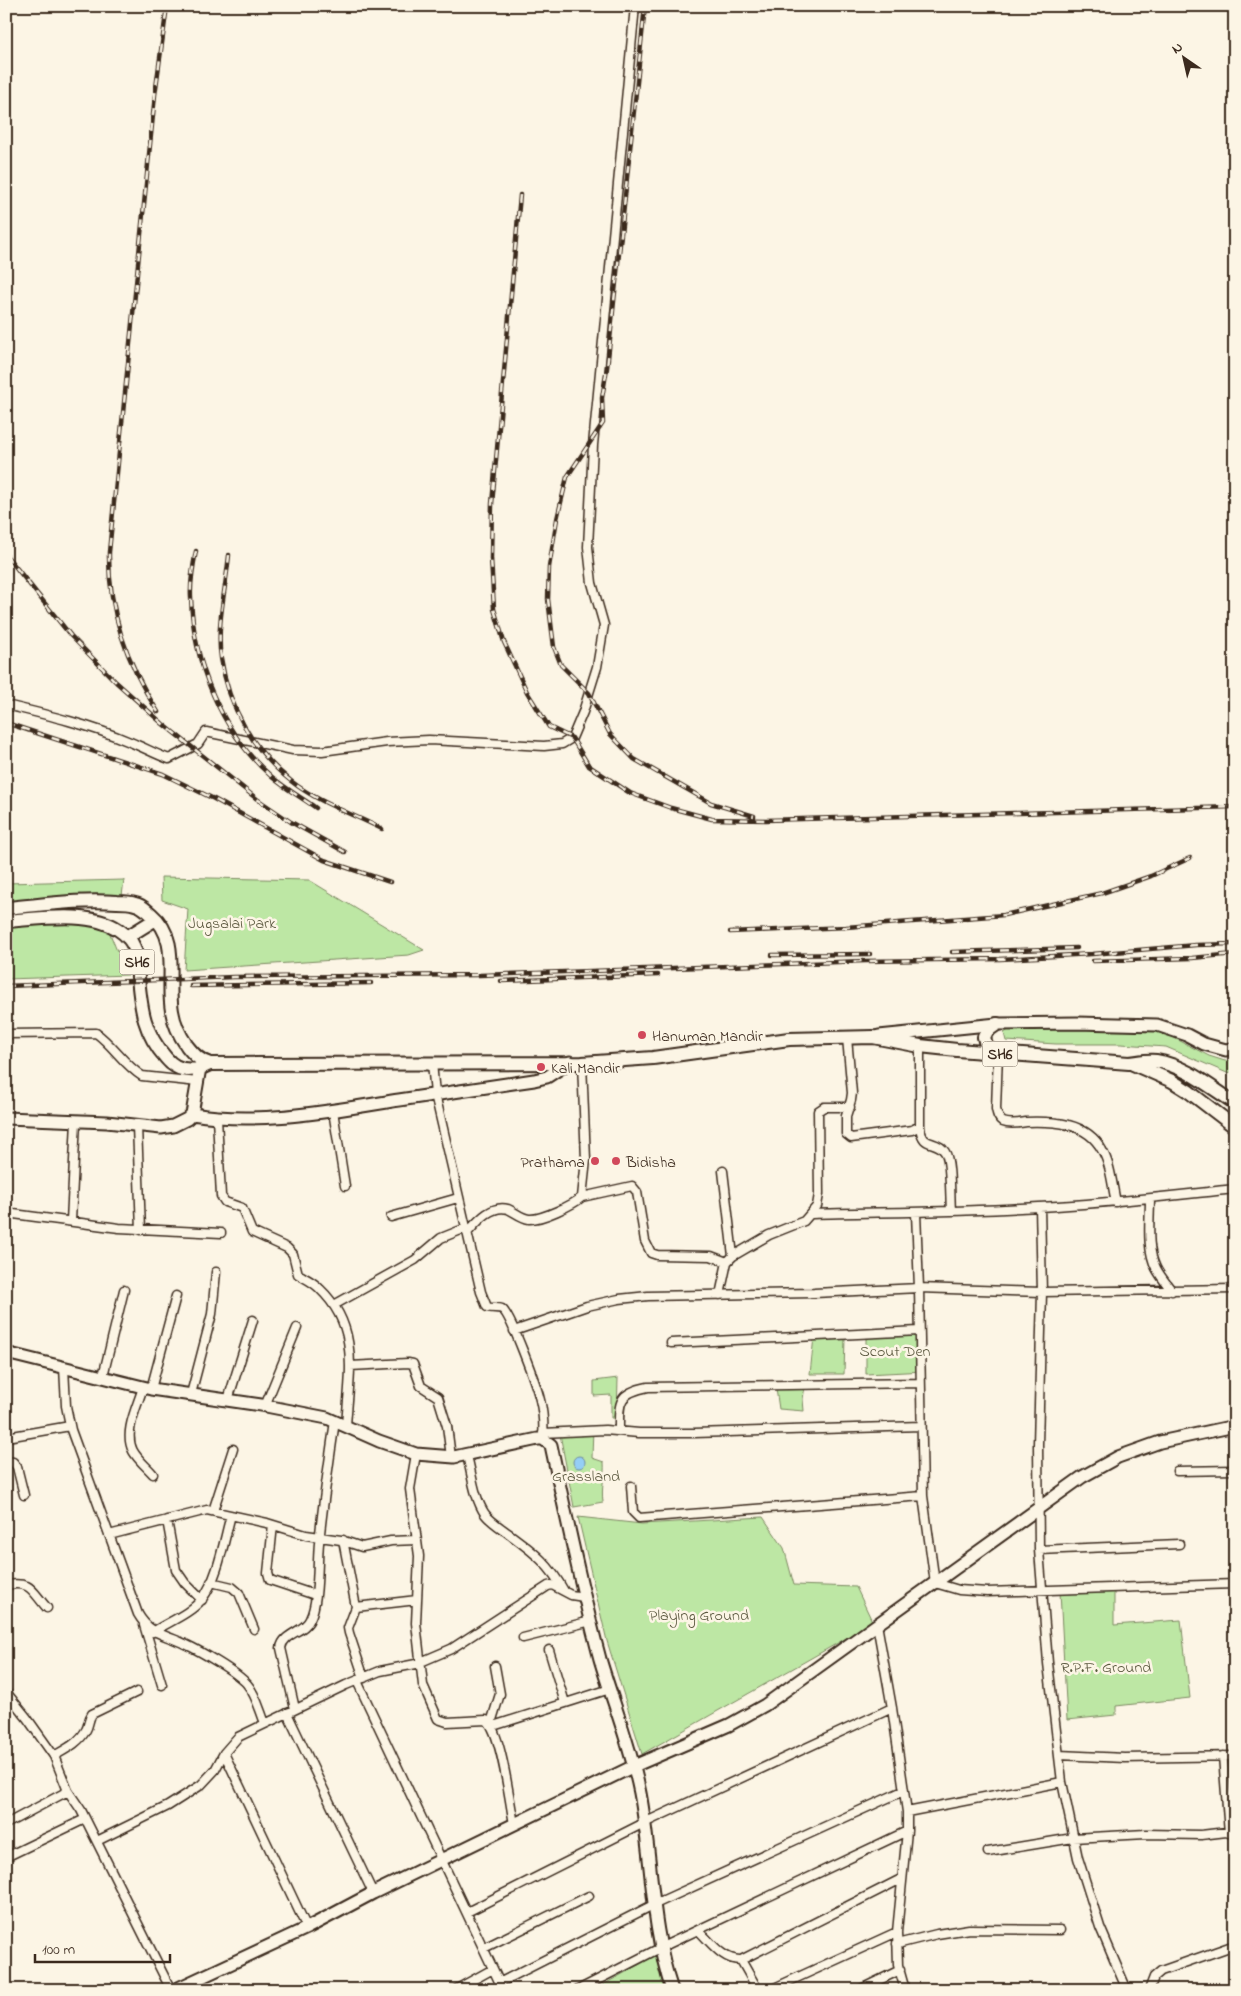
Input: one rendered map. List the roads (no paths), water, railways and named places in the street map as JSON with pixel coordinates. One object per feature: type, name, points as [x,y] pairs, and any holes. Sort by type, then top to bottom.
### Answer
[{"type":"main road","name":"SH6","points":[[6,908],[110,901],[135,903],[156,919],[164,928],[168,940],[171,969],[171,1005],[174,1020],[182,1039],[202,1069]]},
{"type":"main road","name":"SH6","points":[[6,921],[57,918],[83,919],[105,923],[118,929],[134,946],[137,957],[142,1011],[151,1037],[168,1061],[177,1068],[185,1070],[432,1064],[576,1063],[653,1058],[789,1039],[873,1037],[920,1046],[996,1053],[1129,1063],[1154,1061],[1171,1064],[1235,1103]]},
{"type":"main road","points":[[127,937],[156,919]]},
{"type":"main road","points":[[996,1053],[986,1044],[984,1037],[987,1030],[997,1024]]},
{"type":"main road","name":"SH6","points":[[1129,1063],[1172,1081],[1235,1127]]},
{"type":"street","points":[[6,705],[72,722],[131,742],[169,760],[198,744],[206,732],[294,750],[322,751],[388,742],[429,740],[544,746],[562,744],[572,738],[583,712],[597,667],[604,625],[592,583],[588,546],[591,482],[594,427],[635,6]]},
{"type":"street","points":[[873,1037],[997,1024],[1157,1025],[1187,1035],[1204,1044],[1226,1050],[1235,1048]]},
{"type":"street","points":[[6,1034],[96,1032],[142,1076],[202,1069],[192,1114],[187,1119],[173,1126],[161,1128],[107,1122],[6,1118]]},
{"type":"street","points":[[847,1038],[852,1093],[850,1107],[846,1116],[846,1134],[852,1138],[912,1130],[920,1126]]},
{"type":"street","points":[[920,1046],[920,1126],[923,1140],[942,1148],[946,1152],[951,1212]]},
{"type":"street","points":[[996,1053],[996,1109],[1002,1121],[1008,1123],[1043,1122],[1065,1124],[1080,1129],[1093,1138],[1102,1149],[1107,1162],[1116,1202]]},
{"type":"street","points":[[192,1114],[217,1118],[253,1118],[333,1110],[547,1077],[576,1063],[586,1160],[582,1197]]},
{"type":"street","points":[[432,1064],[436,1094],[458,1198],[484,1302],[487,1307],[502,1309],[507,1315],[540,1399],[543,1414],[543,1436],[550,1445],[590,1621],[634,1766],[662,1947],[672,1990]]},
{"type":"street","points":[[720,1294],[727,1262],[733,1256],[769,1235],[804,1221],[812,1214],[817,1206],[819,1194],[818,1111],[824,1107],[850,1107]]},
{"type":"street","points":[[333,1110],[345,1186]]},
{"type":"street","points":[[217,1118],[221,1196],[224,1202],[242,1208],[248,1226],[255,1234],[276,1242],[293,1254],[298,1274],[320,1288],[334,1305],[343,1321],[348,1336],[350,1366],[346,1426]]},
{"type":"street","points":[[71,1221],[76,1121]]},
{"type":"street","points":[[137,1126],[141,1230]]},
{"type":"street","points":[[723,1171],[733,1256]]},
{"type":"street","points":[[334,1305],[414,1260],[441,1238],[466,1230],[493,1210],[502,1208],[528,1219],[537,1218],[576,1202],[582,1197],[632,1186],[637,1192],[646,1241],[651,1253],[657,1255],[711,1256],[727,1262]]},
{"type":"street","points":[[812,1214],[951,1212],[1040,1207],[1150,1199],[1235,1189]]},
{"type":"street","points":[[391,1217],[458,1198]]},
{"type":"street","points":[[1150,1199],[1152,1259],[1157,1270],[1172,1291]]},
{"type":"street","points":[[1040,1207],[1042,1292],[1038,1391],[1039,1508],[1048,1663],[1062,1782],[1073,1838],[1092,1904],[1127,1990]]},
{"type":"street","points":[[6,1213],[141,1230],[221,1232]]},
{"type":"street","points":[[916,1213],[923,1496],[935,1583]]},
{"type":"street","points":[[191,1394],[212,1314],[216,1272]]},
{"type":"street","points":[[514,1331],[587,1306],[619,1299],[648,1296],[814,1293],[919,1288],[1042,1292],[1235,1289]]},
{"type":"street","points":[[103,1376],[124,1290]]},
{"type":"street","points":[[153,1474],[136,1455],[130,1444],[131,1426],[147,1388],[176,1296]]},
{"type":"street","points":[[228,1400],[253,1320]]},
{"type":"street","points":[[265,1406],[297,1328]]},
{"type":"street","points":[[671,1343],[920,1331]]},
{"type":"street","points":[[6,1353],[147,1388],[265,1406],[335,1421],[379,1441],[416,1454],[451,1457],[467,1456],[543,1436],[619,1431],[694,1433],[921,1426]]},
{"type":"street","points":[[350,1366],[413,1364],[421,1386],[438,1397],[446,1426],[451,1457]]},
{"type":"street","points":[[64,1367],[66,1406],[70,1426],[85,1474],[143,1623],[162,1685]]},
{"type":"street","points":[[619,1431],[620,1404],[624,1396],[633,1390],[648,1387],[920,1383]]},
{"type":"street","points":[[335,1421],[320,1536],[315,1596],[310,1620],[306,1626],[282,1643],[281,1648],[291,1711],[373,1893]]},
{"type":"street","points":[[7,1437],[70,1426]]},
{"type":"street","points":[[6,1692],[54,1756],[68,1791],[85,1819],[172,1990],[307,1928],[442,1859],[634,1766],[729,1725],[765,1705],[1082,1477],[1118,1457],[1160,1442],[1235,1426]]},
{"type":"street","points":[[213,1511],[233,1448]]},
{"type":"street","points":[[416,1454],[410,1489],[419,1556],[416,1623],[423,1685],[438,1719],[447,1722],[486,1720],[492,1725],[498,1743],[514,1824]]},
{"type":"street","points":[[467,1456],[485,1514],[543,1560],[556,1576],[564,1592]]},
{"type":"street","points":[[6,1461],[13,1462],[17,1467],[24,1495]]},
{"type":"street","points":[[1177,1471],[1235,1470]]},
{"type":"street","points":[[631,1486],[633,1512],[639,1518],[923,1496]]},
{"type":"street","points":[[109,1535],[199,1512],[213,1511],[306,1535],[343,1540],[362,1547],[391,1541],[417,1540]]},
{"type":"street","points":[[153,1632],[202,1600],[211,1582],[232,1515]]},
{"type":"street","points":[[167,1520],[176,1570],[185,1583],[202,1600]]},
{"type":"street","points":[[273,1525],[268,1573],[270,1580],[315,1596]]},
{"type":"street","points":[[343,1540],[356,1607],[348,1633],[360,1680],[501,1986],[655,1904],[903,1791]]},
{"type":"street","points":[[1040,1550],[1179,1544]]},
{"type":"street","points":[[211,1582],[235,1589],[239,1593],[254,1629]]},
{"type":"street","points":[[6,1585],[18,1583],[27,1585],[47,1608]]},
{"type":"street","points":[[935,1583],[959,1590],[1043,1590],[1235,1584]]},
{"type":"street","points":[[97,1842],[168,1806],[190,1792],[208,1778],[224,1753],[238,1737],[264,1723],[380,1671],[407,1667],[452,1649],[548,1586],[552,1585],[564,1592],[584,1597]]},
{"type":"street","points":[[356,1607],[417,1600]]},
{"type":"street","points":[[523,1638],[590,1621]]},
{"type":"street","points":[[143,1623],[153,1632],[186,1644],[240,1677],[250,1688],[264,1723]]},
{"type":"street","points":[[877,1624],[892,1708],[907,1812],[907,1831],[897,1932],[900,1970],[905,1990]]},
{"type":"street","points":[[549,1650],[565,1704]]},
{"type":"street","points":[[492,1725],[500,1694],[495,1666]]},
{"type":"street","points":[[492,1725],[610,1689]]},
{"type":"street","points":[[54,1756],[77,1741],[88,1728],[89,1719],[92,1714],[137,1692]]},
{"type":"street","points":[[467,1912],[644,1823],[892,1708]]},
{"type":"street","points":[[224,1753],[307,1928]]},
{"type":"street","points":[[1059,1754],[1125,1758],[1235,1756]]},
{"type":"street","points":[[988,1852],[1073,1838],[1232,1832],[1223,1756]]},
{"type":"street","points":[[907,1812],[1062,1782]]},
{"type":"street","points":[[6,1824],[68,1791]]},
{"type":"street","points":[[6,1857],[85,1819]]},
{"type":"street","points":[[578,1990],[662,1947],[907,1831]]},
{"type":"street","points":[[698,1930],[723,1954],[734,1960],[741,1960],[901,1879]]},
{"type":"street","points":[[484,1948],[588,1896]]},
{"type":"street","points":[[897,1944],[937,1934],[970,1929],[1060,1930]]},
{"type":"street","points":[[770,1990],[897,1932]]},
{"type":"street","points":[[1149,1990],[1154,1977],[1161,1971],[1235,1945]]},
{"type":"street","points":[[741,1960],[758,1990]]},
{"type":"street","points":[[455,1990],[493,1969]]},
{"type":"street","points":[[859,1990],[900,1970]]},
{"type":"water","points":[[577,1456],[581,1456],[585,1462],[581,1468],[577,1468],[573,1464],[573,1460]]},
{"type":"railway","points":[[158,712],[137,675],[122,636],[112,595],[109,552],[155,95],[167,6]]},
{"type":"railway","points":[[645,6],[607,368],[602,398],[603,423],[567,477],[557,519],[549,567],[548,599],[554,647],[561,665],[589,693],[610,734],[634,759],[711,803],[754,816]]},
{"type":"railway","points":[[520,195],[492,504],[491,558],[494,609],[504,642],[527,692],[549,727],[572,738],[589,766],[630,793],[671,808],[712,819],[766,820],[1235,807]]},
{"type":"railway","points":[[196,551],[191,586],[193,622],[197,647],[213,696],[225,719],[254,760],[277,781],[316,808]]},
{"type":"railway","points":[[6,555],[71,636],[116,682],[163,724],[257,799],[291,822],[345,852]]},
{"type":"railway","points":[[229,555],[221,620],[221,658],[224,676],[244,726],[265,756],[291,781],[312,795],[382,829]]},
{"type":"railway","points":[[6,723],[163,774],[214,799],[324,860],[390,882]]},
{"type":"railway","points":[[730,932],[846,927],[1004,915],[1102,893],[1151,876],[1190,858]]},
{"type":"railway","points":[[6,986],[234,977],[480,975],[865,961],[1000,959],[1235,944]]},
{"type":"railway","points":[[952,952],[1077,948]]},
{"type":"railway","points":[[772,955],[870,954]]},
{"type":"railway","points":[[1093,961],[1192,958],[1235,954]]},
{"type":"railway","points":[[501,981],[658,975]]},
{"type":"railway","points":[[191,986],[371,983]]},
{"type":"place","name":"Hanuman Mandir","points":[[642,1035]]},
{"type":"place","name":"Kali Mandir","points":[[541,1067]]},
{"type":"place","name":"Prathama","points":[[595,1161]]},
{"type":"place","name":"Bidisha","points":[[616,1161]]},
{"type":"park label","name":"Jugsalai Park","points":[[232,922]]},
{"type":"park label","name":"Scout Den","points":[[895,1350]]},
{"type":"park label","name":"Grassland","points":[[586,1475]]},
{"type":"park label","name":"Playing Ground","points":[[699,1614]]},
{"type":"park label","name":"R.P.F. Ground","points":[[1106,1666]]}]
